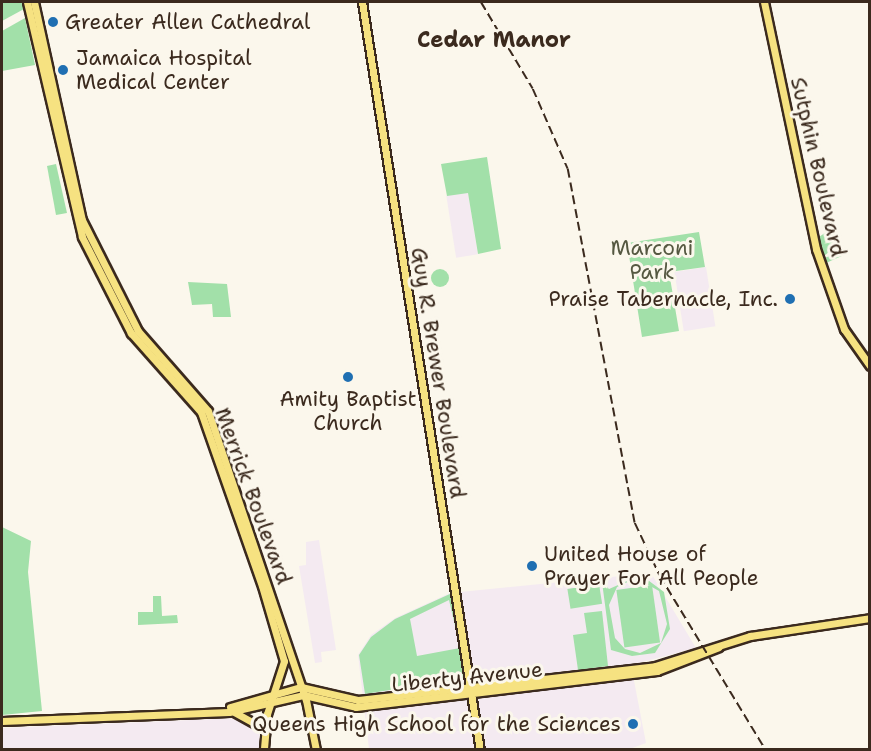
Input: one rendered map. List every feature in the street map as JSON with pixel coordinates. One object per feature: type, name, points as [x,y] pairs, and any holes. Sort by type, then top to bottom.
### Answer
[{"type":"main road","name":"Merrick Boulevard","points":[[27,2],[82,237],[131,333],[201,412],[282,654],[265,729],[264,750]]},
{"type":"main road","name":"Merrick Boulevard","points":[[34,2],[82,220],[138,331],[207,411],[303,691],[316,750]]},
{"type":"main road","name":"Guy R. Brewer Boulevard","points":[[362,2],[480,750]]},
{"type":"main road","name":"Sutphin Boulevard","points":[[764,2],[816,249],[844,329],[870,366]]},
{"type":"main road","name":"Liberty Avenue","points":[[216,712],[275,693],[303,691],[358,700],[655,666],[753,635],[870,618]]},
{"type":"main road","name":"Liberty Avenue","points":[[2,721],[232,711],[271,702],[303,691]]},
{"type":"main road","points":[[232,711],[265,729]]},
{"type":"shaded area","points":[[468,192],[478,254],[456,258],[446,195]]},
{"type":"shaded area","points":[[706,267],[715,326],[684,331],[674,272]]},
{"type":"shaded area","points":[[319,540],[336,650],[321,652],[322,662],[315,663],[299,566],[306,565],[306,542]]},
{"type":"shaded area","points":[[651,573],[696,648],[631,665],[646,743],[627,750],[369,749],[358,655],[371,635],[395,618],[450,593]]},
{"type":"shaded area","points":[[238,718],[260,730],[259,749],[2,749],[2,728]]},
{"type":"green space","points":[[2,2],[22,2],[24,9],[2,21]]},
{"type":"green space","points":[[25,18],[35,65],[2,71],[2,31]]},
{"type":"green space","points":[[487,157],[501,249],[478,254],[468,193],[447,196],[441,164]]},
{"type":"green space","points":[[56,164],[67,213],[56,215],[47,166]]},
{"type":"green space","points":[[832,228],[844,255],[826,263],[824,258],[842,252],[835,247],[824,256],[822,253],[819,237]]},
{"type":"green space","name":"Marconi Park","points":[[699,232],[705,267],[669,272],[679,331],[642,337],[627,243]]},
{"type":"green space","points":[[440,269],[446,272],[449,278],[446,284],[440,287],[434,284],[431,278],[434,272]]},
{"type":"green space","points":[[188,282],[227,284],[231,317],[213,317],[212,304],[192,305]]},
{"type":"green space","points":[[2,527],[31,541],[28,572],[42,711],[2,715]]},
{"type":"green space","points":[[641,575],[664,592],[670,629],[655,653],[632,656],[611,650],[602,582],[609,589]],"holes":[[[636,578],[659,591],[667,624],[661,643],[640,653],[625,649],[615,638],[609,605],[617,587]]]},
{"type":"green space","points":[[599,584],[602,604],[571,609],[567,589]]},
{"type":"green space","points":[[652,585],[660,642],[624,647],[616,590]]},
{"type":"green space","points":[[452,593],[459,643],[449,600],[410,619],[417,656],[460,648],[464,678],[365,694],[359,655],[371,637],[395,619]]},
{"type":"green space","points":[[153,596],[161,596],[162,616],[177,615],[178,623],[138,625],[138,612],[153,612]]},
{"type":"green space","points":[[602,611],[608,666],[578,670],[573,635],[587,633],[584,613]]},
{"type":"railway","points":[[481,2],[533,89],[568,169],[635,523],[660,576],[766,750]]},
{"type":"place","name":"Greater Allen Cathedral","points":[[53,22]]},
{"type":"place","name":"Jamaica Hospital Medical Center","points":[[63,70]]},
{"type":"place","name":"Praise Tabernacle, Inc.","points":[[790,299]]},
{"type":"place","name":"Amity Baptist Church","points":[[348,377]]},
{"type":"place","name":"United House of Prayer For All People","points":[[532,566]]},
{"type":"place","name":"Queens High School for the Sciences","points":[[633,724]]},
{"type":"district","name":"Cedar Manor","points":[[494,40]]}]
